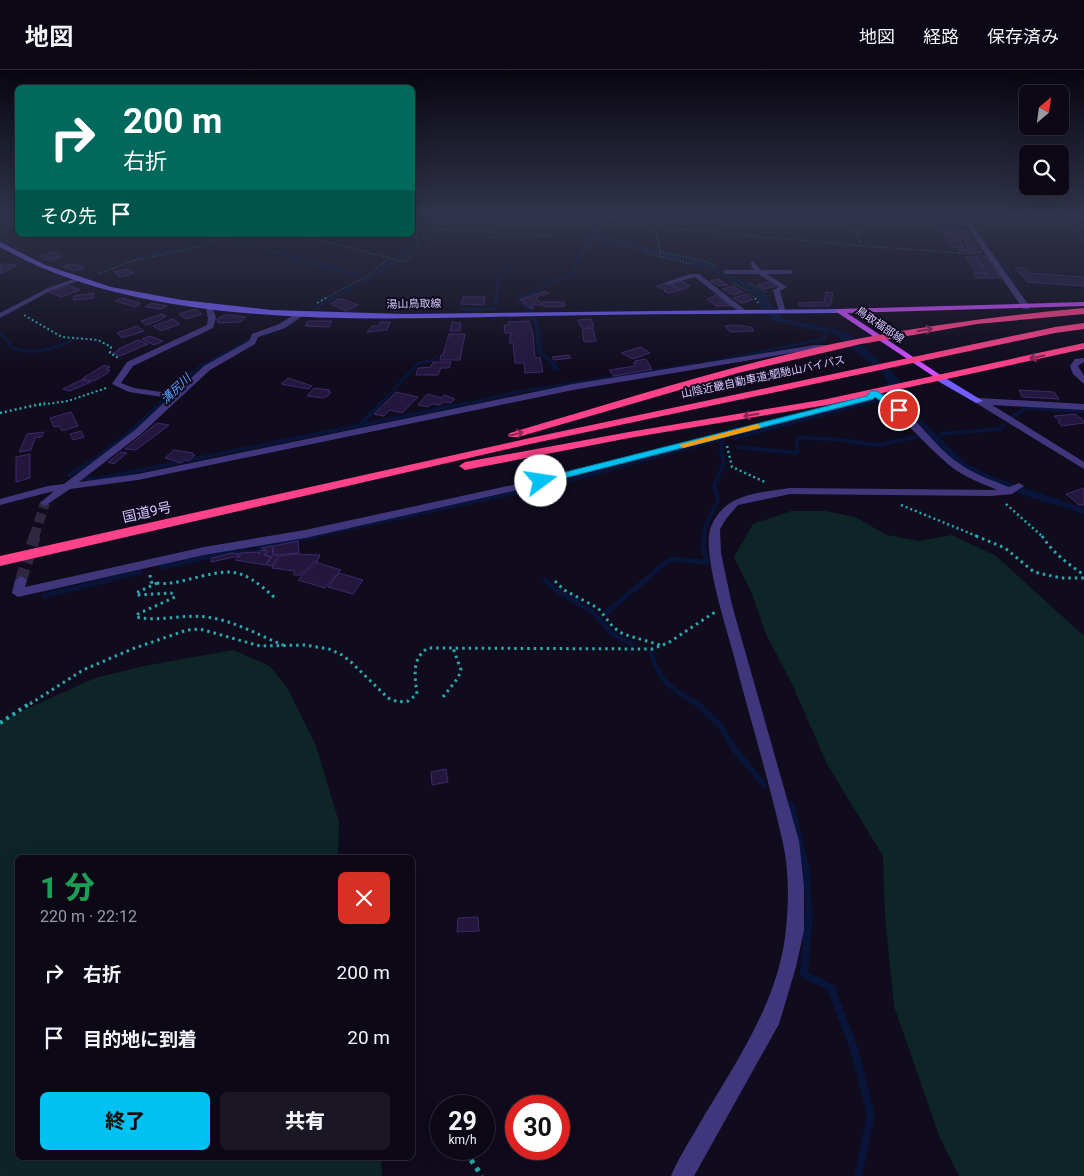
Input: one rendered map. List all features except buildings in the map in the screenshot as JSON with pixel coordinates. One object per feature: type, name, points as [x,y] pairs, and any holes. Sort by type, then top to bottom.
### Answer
[{"type":"highway","points":[[300,493],[406,462],[514,435],[735,371],[838,346],[977,321],[1084,311]]},
{"type":"highway","name":"山陰近畿自動車道;駟馳山バイパス","points":[[300,493],[1084,326]]},
{"type":"highway","name":"山陰近畿自動車道;駟馳山バイパス","points":[[935,358],[1084,331]]},
{"type":"highway","points":[[300,493],[384,482],[629,435],[827,402],[1084,346]]},
{"type":"highway","name":"国道9号","points":[[0,561],[300,493]]},
{"type":"main road","name":"湯山鳥取線","points":[[43,267],[78,280],[134,295],[208,306],[300,314],[364,316],[839,311]]},
{"type":"main road","name":"鳥取福部線","points":[[839,311],[1084,304]]},
{"type":"main road","name":"鳥取福部線","points":[[839,311],[939,378]]},
{"type":"main road","points":[[939,378],[979,402]]},
{"type":"street","points":[[755,267],[759,272],[784,287],[776,290],[783,311]]},
{"type":"street","points":[[998,267],[1026,307]]},
{"type":"street","points":[[726,272],[790,272]]},
{"type":"street","points":[[667,283],[697,275],[744,312]]},
{"type":"street","points":[[0,316],[50,289],[78,280]]},
{"type":"street","points":[[176,397],[132,390],[116,384],[128,366],[210,326],[212,318],[208,306]]},
{"type":"street","points":[[45,503],[138,432],[207,368],[252,342],[256,336],[282,326],[300,314]]},
{"type":"street","points":[[0,502],[48,489],[148,475],[573,387],[815,347],[838,346]]},
{"type":"street","points":[[1084,360],[1078,361],[1074,366],[1076,372],[1084,381]]},
{"type":"street","points":[[22,580],[18,593],[204,551],[305,534],[522,486],[870,398],[880,391],[957,467],[981,480],[1014,488],[992,493],[865,493],[823,490],[777,493],[734,503],[726,510],[715,529],[715,553],[726,605],[791,841],[796,886],[795,930],[787,967],[772,1016],[682,1176]]},
{"type":"street","points":[[979,402],[1084,407]]},
{"type":"street","points":[[979,402],[1084,466]]},
{"type":"path","points":[[78,280],[116,267]]},
{"type":"path","points":[[300,314],[381,267]]},
{"type":"path","points":[[21,304],[24,307],[23,314],[62,337],[98,340],[109,344],[110,353],[128,366]]},
{"type":"path","points":[[0,413],[51,402],[68,402],[116,384]]},
{"type":"path","points":[[730,434],[727,443],[732,467],[765,482],[777,493]]},
{"type":"path","points":[[992,493],[1042,536],[1049,547],[1062,560],[1084,577]]},
{"type":"path","points":[[894,502],[1005,548],[1034,572],[1061,578],[1084,577]]},
{"type":"path","points":[[149,564],[151,582],[163,585],[224,571],[238,571],[248,574],[258,581],[276,598]]},
{"type":"path","points":[[555,581],[564,590],[598,608],[613,627],[623,634],[661,646]]},
{"type":"path","points":[[157,583],[136,593],[138,595],[171,593],[175,597],[138,614],[136,617],[207,617],[283,645]]},
{"type":"path","points":[[0,723],[83,670],[132,649],[187,630],[208,630],[268,647],[283,645],[326,648],[338,653],[356,665],[384,696],[396,702],[404,703],[412,701],[417,694],[415,661],[420,652],[428,648],[652,649],[668,643],[726,605]]},
{"type":"path","points":[[443,698],[458,678],[461,670],[453,647]]},
{"type":"path","points":[[472,1160],[482,1176]]},
{"type":"green space","points":[[791,511],[825,511],[855,517],[887,535],[919,541],[952,535],[996,556],[1084,636],[1084,1176],[959,1176],[940,1138],[894,1006],[885,917],[883,856],[827,764],[793,686],[766,634],[752,594],[734,557],[753,524]]},
{"type":"green space","points":[[233,650],[270,666],[288,689],[316,746],[339,822],[338,855],[15,855],[15,1160],[381,1160],[382,1176],[0,1176],[0,721],[95,678],[144,666]]},
{"type":"water","points":[[385,267],[391,267],[317,309],[312,308]]},
{"type":"water","points":[[701,267],[714,267],[763,292],[767,295],[772,307],[784,319],[847,332],[900,380],[899,398],[967,464],[997,478],[1084,508],[1084,514],[1020,494],[979,477],[959,466],[889,398],[887,381],[883,374],[835,334],[772,321],[761,307],[757,297],[740,285]]},
{"type":"water","points":[[538,320],[542,351],[559,367],[560,371],[553,371],[551,364],[537,352],[534,321]]},
{"type":"waterway","points":[[324,267],[360,275]]},
{"type":"waterway","points":[[496,299],[499,277],[510,267]]},
{"type":"waterway","points":[[521,298],[577,271],[575,267]]},
{"type":"waterway","points":[[1005,267],[1011,275]]},
{"type":"waterway","points":[[1013,278],[1016,282]]},
{"type":"waterway","points":[[460,309],[495,309],[496,298]]},
{"type":"waterway","points":[[521,298],[518,300],[529,309],[537,325]]},
{"type":"waterway","name":"溝尻川","points":[[264,335],[295,322]]},
{"type":"waterway","points":[[705,363],[824,339],[826,329]]},
{"type":"waterway","points":[[0,335],[3,335],[12,348],[28,351],[49,349],[71,341]]},
{"type":"waterway","name":"溝尻川","points":[[160,405],[199,367],[256,337]]},
{"type":"waterway","points":[[379,405],[419,363],[430,361],[437,357]]},
{"type":"waterway","points":[[462,405],[513,393],[696,364]]},
{"type":"waterway","points":[[861,405],[878,400]]},
{"type":"waterway","name":"溝尻川","points":[[69,475],[94,460],[140,423],[161,403]]},
{"type":"waterway","points":[[360,425],[381,403]]},
{"type":"waterway","points":[[360,425],[468,403]]},
{"type":"waterway","points":[[735,438],[865,403]]},
{"type":"waterway","points":[[1011,418],[1026,408],[1084,411]]},
{"type":"waterway","points":[[85,478],[98,479],[360,425]]},
{"type":"waterway","points":[[940,434],[1000,429],[1003,425]]},
{"type":"waterway","points":[[738,447],[797,453],[797,438],[834,439],[878,445],[920,436]]},
{"type":"waterway","points":[[552,485],[723,438]]},
{"type":"waterway","points":[[704,537],[705,527],[718,500],[714,485],[724,463],[721,451],[723,439]]},
{"type":"waterway","points":[[309,537],[539,488]]},
{"type":"waterway","points":[[162,567],[230,552],[258,552],[260,546],[315,536]]},
{"type":"waterway","points":[[606,613],[670,559],[707,562],[703,547],[704,536]]},
{"type":"waterway","points":[[44,596],[140,572]]},
{"type":"waterway","points":[[545,580],[556,590],[594,613],[611,633],[632,644]]},
{"type":"waterway","points":[[651,652],[658,671],[667,684],[697,704]]},
{"type":"waterway","points":[[695,702],[720,725],[735,750],[764,785]]},
{"type":"waterway","points":[[791,804],[806,868],[809,912]]},
{"type":"waterway","points":[[809,912],[804,974],[831,988],[854,1049],[871,1116],[858,1176]]},
{"type":"tunnel","points":[[34,537],[45,503]]},
{"type":"tunnel","points":[[21,580],[35,536]]},
{"type":"slow traffic","points":[[683,445],[757,427]]},
{"type":"route","points":[[541,481],[870,398],[874,392],[899,410]]}]
